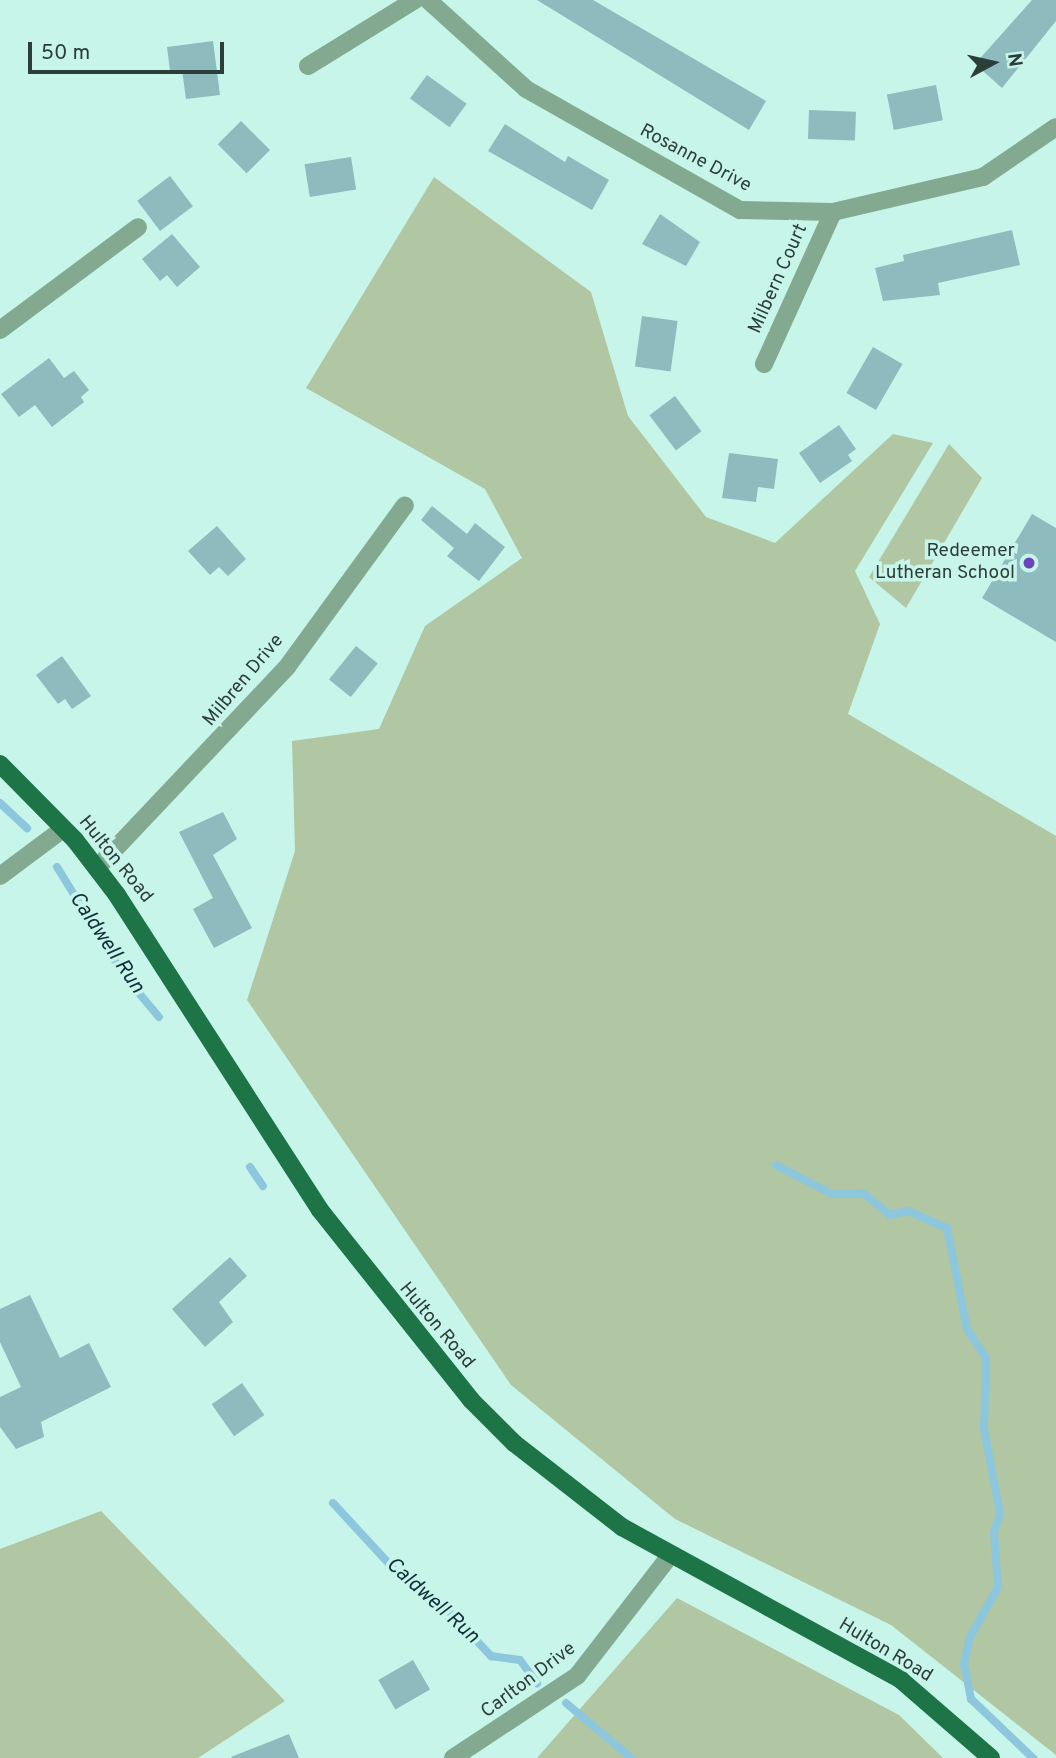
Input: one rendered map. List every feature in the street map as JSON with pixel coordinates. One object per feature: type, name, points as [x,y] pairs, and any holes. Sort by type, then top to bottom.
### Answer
[{"type":"main road","name":"Hulton Road","points":[[0,764],[97,868],[151,942],[320,1210],[419,1341],[514,1443],[576,1495],[670,1557],[901,1680],[991,1758]]},
{"type":"street","points":[[308,66],[415,0]]},
{"type":"street","name":"Rosanne Drive","points":[[428,0],[526,89],[740,210],[833,212],[983,177],[1056,127]]},
{"type":"street","name":"Milbern Court","points":[[764,363],[833,212]]},
{"type":"street","points":[[0,330],[138,227]]},
{"type":"street","name":"Milbren Drive","points":[[97,868],[272,685],[405,505]]},
{"type":"street","points":[[0,876],[63,829]]},
{"type":"street","name":"Carlton Drive","points":[[453,1758],[577,1676],[670,1557]]},
{"type":"green space","points":[[434,177],[591,292],[628,416],[706,517],[775,543],[893,434],[933,443],[855,571],[880,624],[848,714],[1056,836],[1056,1755],[891,1625],[675,1519],[511,1385],[247,1000],[295,851],[292,741],[379,729],[425,626],[522,558],[485,489],[306,388]]},
{"type":"green space","points":[[949,444],[982,478],[906,608],[869,577]]},
{"type":"green space","points":[[101,1511],[285,1701],[198,1758],[0,1758],[0,1549]]},
{"type":"green space","points":[[677,1598],[899,1715],[943,1758],[537,1758]]},
{"type":"building","points":[[537,0],[593,0],[766,101],[749,130]]},
{"type":"building","points":[[1032,0],[1056,0],[1056,21],[1002,88],[975,64]]},
{"type":"building","points":[[213,41],[220,95],[186,99],[182,70],[170,71],[167,47]]},
{"type":"building","points":[[427,75],[467,104],[450,127],[410,98]]},
{"type":"building","points":[[936,85],[943,120],[894,130],[887,95]]},
{"type":"building","points":[[809,110],[856,112],[855,141],[808,139]]},
{"type":"building","points":[[241,121],[270,150],[247,173],[218,144]]},
{"type":"building","points":[[505,124],[565,162],[568,156],[609,180],[592,210],[488,151]]},
{"type":"building","points":[[351,157],[356,190],[310,197],[305,164]]},
{"type":"building","points":[[170,176],[193,206],[160,231],[137,201]]},
{"type":"building","points":[[660,214],[700,242],[686,266],[642,244]]},
{"type":"building","points":[[1012,230],[1020,265],[938,283],[940,295],[883,301],[875,268],[904,261],[903,255]]},
{"type":"building","points":[[172,234],[200,267],[177,287],[167,275],[160,281],[142,259]]},
{"type":"building","points":[[642,316],[678,321],[671,372],[635,367]]},
{"type":"building","points":[[873,347],[902,364],[876,410],[846,393]]},
{"type":"building","points":[[49,358],[64,378],[74,371],[89,390],[81,397],[84,402],[52,427],[35,405],[19,417],[1,394]]},
{"type":"building","points":[[675,396],[701,431],[676,450],[649,415]]},
{"type":"building","points":[[839,425],[856,449],[848,455],[852,461],[820,483],[799,453]]},
{"type":"building","points":[[729,453],[778,459],[774,489],[758,487],[756,502],[722,498]]},
{"type":"building","points":[[432,506],[467,534],[475,523],[505,547],[479,581],[447,556],[454,548],[421,520]]},
{"type":"building","name":"Redeemer Lutheran School","points":[[1032,514],[1056,528],[1056,642],[982,598]]},
{"type":"building","points":[[217,526],[246,559],[228,576],[219,567],[210,575],[188,551]]},
{"type":"building","points":[[356,646],[378,664],[351,697],[329,679]]},
{"type":"building","points":[[62,656],[91,696],[72,709],[65,699],[58,704],[36,675]]},
{"type":"building","points":[[223,812],[237,839],[213,855],[252,928],[214,948],[193,909],[213,898],[179,832]]},
{"type":"building","points":[[230,1257],[247,1276],[219,1302],[233,1322],[205,1347],[172,1309]]},
{"type":"building","points":[[30,1295],[60,1358],[89,1343],[111,1387],[41,1422],[44,1437],[16,1449],[0,1427],[0,1397],[21,1387],[0,1342],[0,1309]]},
{"type":"building","points":[[242,1383],[264,1415],[234,1436],[212,1404]]},
{"type":"building","points":[[413,1660],[430,1689],[395,1709],[378,1680]]},
{"type":"building","points":[[289,1734],[299,1758],[231,1757]]},
{"type":"waterway","name":"Caldwell Run","points":[[0,803],[27,828]]},
{"type":"waterway","name":"Caldwell Run","points":[[57,867],[123,974],[159,1017]]},
{"type":"waterway","points":[[776,1165],[832,1194],[863,1193],[890,1215],[908,1211],[947,1228],[967,1329],[986,1358],[984,1429],[1000,1514],[994,1532],[998,1587],[970,1637],[964,1663],[971,1699],[1033,1758]]},
{"type":"waterway","name":"Caldwell Run","points":[[250,1167],[263,1186]]},
{"type":"waterway","name":"Caldwell Run","points":[[333,1503],[404,1580],[444,1606],[491,1656],[520,1660],[537,1683]]},
{"type":"waterway","name":"Caldwell Run","points":[[566,1703],[631,1758]]},
{"type":"place","name":"Redeemer Lutheran School","points":[[1029,563]]}]
